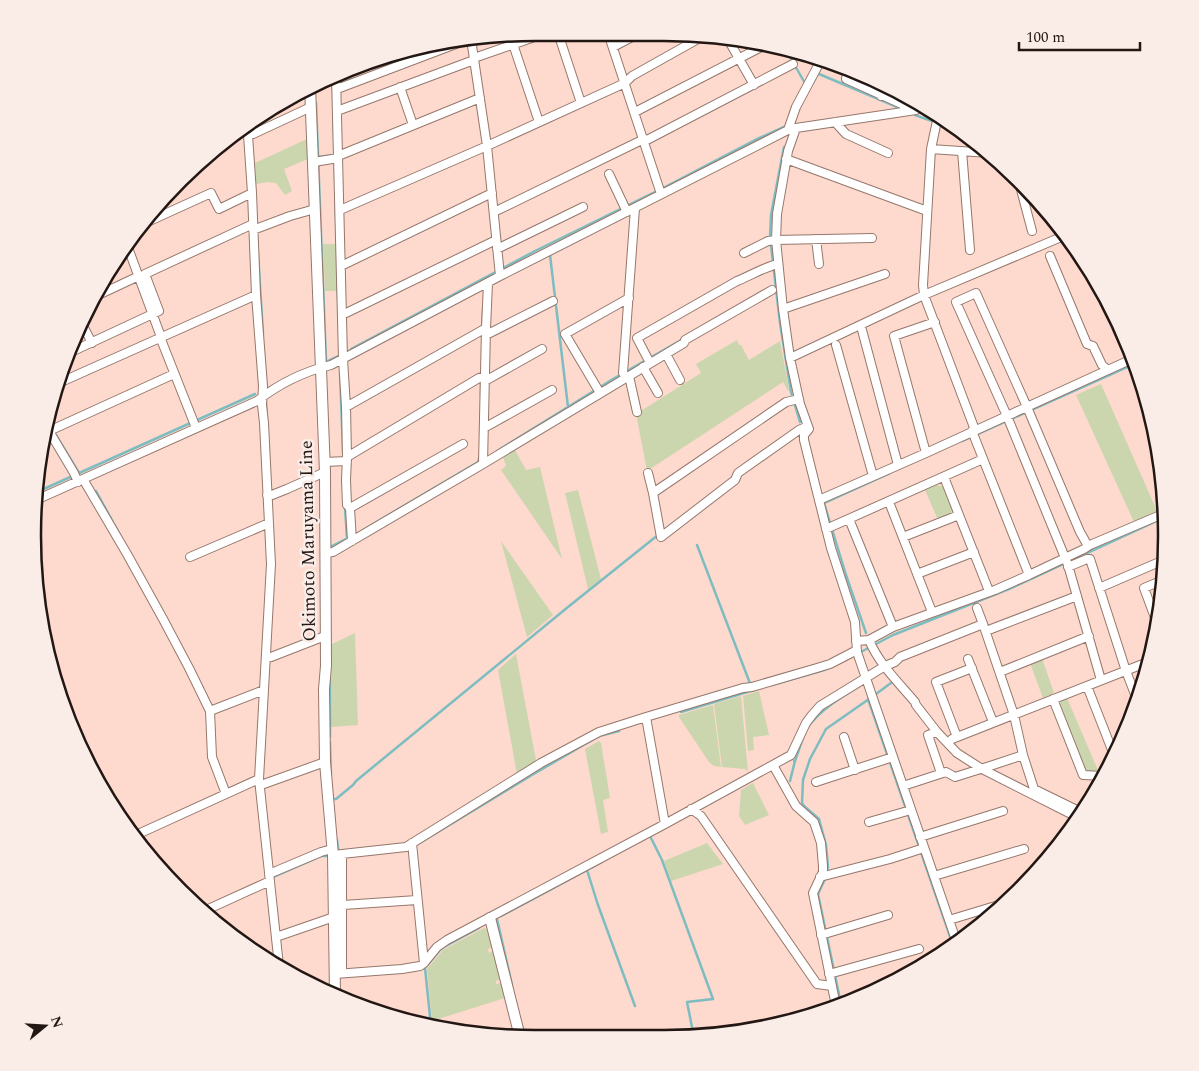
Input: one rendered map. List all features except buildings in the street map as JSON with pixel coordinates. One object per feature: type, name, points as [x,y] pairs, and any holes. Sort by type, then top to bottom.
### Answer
[{"type":"main road","name":"Okimoto Maruyama Line","points":[[310,95],[317,162],[315,209],[327,464],[329,552],[325,636],[325,762],[336,853],[334,917],[339,973],[336,988]]},
{"type":"main road","points":[[490,918],[518,1029]]},
{"type":"street","points":[[337,111],[521,41]]},
{"type":"street","points":[[560,41],[581,104]]},
{"type":"street","points":[[611,41],[660,191]]},
{"type":"street","points":[[613,47],[624,41]]},
{"type":"street","points":[[340,210],[581,104],[625,83],[632,76],[693,42]]},
{"type":"street","points":[[513,44],[539,122]]},
{"type":"street","points":[[471,45],[487,146],[499,273]]},
{"type":"street","points":[[732,46],[754,85]]},
{"type":"street","points":[[635,112],[755,50]]},
{"type":"street","points":[[337,89],[437,52]]},
{"type":"street","points":[[494,212],[644,140],[793,64]]},
{"type":"street","points":[[788,130],[796,107],[816,65]]},
{"type":"street","points":[[846,76],[846,79],[881,96],[903,103]]},
{"type":"street","points":[[337,83],[336,158],[340,210],[343,359],[346,407],[345,460],[347,506],[350,508],[351,538]]},
{"type":"street","points":[[400,87],[413,124]]},
{"type":"street","points":[[881,96],[884,93]]},
{"type":"street","points":[[317,162],[336,158],[413,124],[480,98]]},
{"type":"street","points":[[279,958],[262,783],[264,690],[268,657],[271,564],[269,495],[262,405],[263,386],[256,295],[255,227],[250,134],[311,107]]},
{"type":"street","points":[[43,497],[194,424],[257,400],[278,385],[308,371],[331,365],[488,282],[499,273],[625,208],[635,208],[660,191],[788,130],[914,109]]},
{"type":"street","points":[[834,122],[846,134],[888,153]]},
{"type":"street","points":[[936,124],[931,149],[922,285],[924,295],[983,459],[1028,574]]},
{"type":"street","points":[[796,128],[786,159],[773,241],[795,400],[809,429],[804,435],[804,440],[829,528],[831,548],[855,622],[858,650],[890,758],[903,786],[908,810],[920,837],[921,849],[934,876],[954,935]]},
{"type":"street","points":[[931,149],[975,152]]},
{"type":"street","points":[[962,151],[970,250]]},
{"type":"street","points":[[786,159],[927,211]]},
{"type":"street","points":[[609,174],[625,208]]},
{"type":"street","points":[[160,214],[211,193],[219,209],[252,193]]},
{"type":"street","points":[[341,266],[492,193]]},
{"type":"street","points":[[1023,197],[1032,231]]},
{"type":"street","points":[[497,249],[583,207]]},
{"type":"street","points":[[635,208],[626,375],[637,412]]},
{"type":"street","points":[[78,349],[159,311],[145,274],[255,227],[315,209]]},
{"type":"street","points":[[744,254],[773,241],[872,238]]},
{"type":"street","points":[[790,358],[924,295],[1058,238]]},
{"type":"street","points":[[816,239],[819,264]]},
{"type":"street","points":[[342,315],[496,240]]},
{"type":"street","points":[[130,253],[163,336],[162,342],[194,424]]},
{"type":"street","points":[[1050,256],[1087,344],[1093,346],[1102,366],[1108,370]]},
{"type":"street","points":[[649,360],[637,338],[737,281],[775,265]]},
{"type":"street","points":[[783,309],[885,274]]},
{"type":"street","points":[[105,292],[139,276]]},
{"type":"street","points":[[483,461],[484,331],[488,282]]},
{"type":"street","points":[[329,552],[598,390],[643,368],[649,360],[666,354],[684,343],[685,340],[772,290]]},
{"type":"street","points":[[1088,546],[1080,532],[976,293],[956,302],[1008,419],[1067,562],[1101,680]]},
{"type":"street","points":[[66,380],[256,295]]},
{"type":"street","points":[[598,390],[565,334],[629,298]]},
{"type":"street","points":[[346,407],[484,331],[552,301]]},
{"type":"street","points":[[926,453],[894,336],[935,322]]},
{"type":"street","points":[[862,330],[898,465]]},
{"type":"street","points":[[86,331],[92,343]]},
{"type":"street","points":[[836,346],[873,476]]},
{"type":"street","points":[[269,495],[327,464],[345,460],[483,378],[542,349]]},
{"type":"street","points":[[666,354],[680,380]]},
{"type":"street","points":[[821,499],[1028,410],[1126,362]]},
{"type":"street","points":[[643,368],[658,393]]},
{"type":"street","points":[[54,427],[174,374]]},
{"type":"street","points":[[484,428],[552,390]]},
{"type":"street","points":[[653,493],[795,400]]},
{"type":"street","points":[[648,473],[661,537],[735,480],[738,473],[799,430],[808,426]]},
{"type":"street","points":[[52,433],[78,478],[127,554],[189,668],[210,712],[212,757],[226,794]]},
{"type":"street","points":[[350,508],[463,444]]},
{"type":"street","points":[[829,528],[983,459]]},
{"type":"street","points":[[944,477],[989,591]]},
{"type":"street","points":[[889,502],[932,612]]},
{"type":"street","points":[[902,537],[959,515]]},
{"type":"street","points":[[1067,562],[1088,546],[1157,515]]},
{"type":"street","points":[[849,519],[893,628]]},
{"type":"street","points":[[190,557],[269,523]]},
{"type":"street","points":[[917,574],[974,552]]},
{"type":"street","points":[[211,908],[322,852],[336,853],[406,847],[541,764],[598,732],[830,664],[871,644],[893,628],[1028,574],[1067,562],[1087,558],[1090,560],[1133,690]]},
{"type":"street","points":[[1099,588],[1157,563]]},
{"type":"street","points":[[1152,610],[1144,588],[1156,583]]},
{"type":"street","points":[[336,853],[342,905],[339,973],[420,966],[437,947],[447,940],[791,755],[806,723],[820,706],[866,677],[895,662],[900,657],[1077,596]]},
{"type":"street","points":[[977,608],[1014,715],[1023,755],[1034,790],[1075,809]]},
{"type":"street","points":[[268,657],[325,636]]},
{"type":"street","points":[[1000,672],[1088,636]]},
{"type":"street","points":[[871,644],[886,667],[937,732],[958,753],[982,769],[1071,814]]},
{"type":"street","points":[[968,659],[993,722]]},
{"type":"street","points":[[972,668],[936,682],[955,738],[1140,665]]},
{"type":"street","points":[[1087,686],[1111,746]]},
{"type":"street","points":[[210,712],[264,690]]},
{"type":"street","points":[[1053,699],[1083,775],[1096,776]]},
{"type":"street","points":[[646,717],[665,824]]},
{"type":"street","points":[[937,732],[928,735],[941,773]]},
{"type":"street","points":[[844,737],[855,770]]},
{"type":"street","points":[[903,786],[946,772],[955,777],[1023,755]]},
{"type":"street","points":[[816,782],[890,758]]},
{"type":"street","points":[[141,833],[226,794],[325,762]]},
{"type":"street","points":[[773,765],[796,806],[814,822],[821,843],[824,877],[813,893],[825,934],[835,999]]},
{"type":"street","points":[[691,810],[701,816],[817,984],[832,986]]},
{"type":"street","points":[[869,822],[908,810]]},
{"type":"street","points":[[920,837],[1002,811]]},
{"type":"street","points":[[412,843],[424,963]]},
{"type":"street","points":[[824,877],[921,849]]},
{"type":"street","points":[[934,876],[1024,849]]},
{"type":"street","points":[[342,905],[417,900]]},
{"type":"street","points":[[949,920],[987,908]]},
{"type":"street","points":[[825,934],[888,915]]},
{"type":"street","points":[[278,936],[334,917]]},
{"type":"street","points":[[832,973],[918,949]]},
{"type":"green space","points":[[309,138],[308,159],[284,169],[292,191],[285,195],[276,183],[256,184],[255,163]]},
{"type":"green space","points":[[323,244],[335,244],[337,291],[325,291]]},
{"type":"green space","points":[[737,340],[749,360],[780,341],[789,390],[783,382],[647,471],[636,414],[701,373],[696,364]]},
{"type":"green space","points":[[1101,384],[1157,511],[1134,522],[1076,395]]},
{"type":"green space","points":[[515,450],[526,470],[540,467],[562,559],[501,470],[506,466],[503,457]]},
{"type":"green space","points":[[937,485],[944,487],[953,512],[953,515],[938,520],[925,490]]},
{"type":"green space","points":[[578,490],[601,579],[588,589],[565,493]]},
{"type":"green space","points":[[501,541],[553,615],[527,637]]},
{"type":"green space","points":[[355,633],[358,725],[331,727],[332,644]]},
{"type":"green space","points":[[516,654],[536,760],[536,763],[517,774],[498,670]]},
{"type":"green space","points":[[1042,658],[1054,693],[1043,698],[1030,663]]},
{"type":"green space","points":[[759,691],[769,735],[753,737],[754,750],[748,751],[743,696]]},
{"type":"green space","points":[[741,696],[748,772],[745,769],[722,767],[714,704]]},
{"type":"green space","points":[[1067,698],[1098,771],[1096,774],[1085,772],[1059,702]]},
{"type":"green space","points":[[713,705],[721,767],[714,766],[709,762],[679,717],[679,715]]},
{"type":"green space","points":[[599,741],[601,743],[610,798],[603,800],[608,832],[601,834],[585,749]]},
{"type":"green space","points":[[753,783],[769,815],[745,825],[739,816],[741,790]]},
{"type":"green space","points":[[707,843],[723,864],[671,881],[664,861]]},
{"type":"green space","points":[[484,928],[486,929],[493,947],[488,949],[489,953],[493,951],[501,979],[496,981],[496,984],[501,983],[505,998],[437,1019],[432,1018],[427,969],[443,950]]},
{"type":"waterway","points":[[791,58],[806,85]]},
{"type":"waterway","points":[[811,86],[822,67]]},
{"type":"waterway","points":[[819,74],[902,109]]},
{"type":"waterway","points":[[333,87],[338,299]]},
{"type":"waterway","points":[[316,103],[326,362],[341,355]]},
{"type":"waterway","points":[[915,115],[931,120]]},
{"type":"waterway","points":[[351,349],[535,251],[784,127]]},
{"type":"waterway","points":[[784,147],[771,215],[770,237],[780,323],[791,392],[800,422]]},
{"type":"waterway","points":[[318,157],[334,155]]},
{"type":"waterway","points":[[257,237],[263,334]]},
{"type":"waterway","points":[[550,255],[568,407]]},
{"type":"waterway","points":[[482,328],[483,309]]},
{"type":"waterway","points":[[497,451],[613,379],[683,339]]},
{"type":"waterway","points":[[962,441],[1128,367]]},
{"type":"waterway","points":[[340,372],[343,451]]},
{"type":"waterway","points":[[481,379],[481,396]]},
{"type":"waterway","points":[[43,489],[255,394]]},
{"type":"waterway","points":[[266,401],[267,419]]},
{"type":"waterway","points":[[53,430],[79,473]]},
{"type":"waterway","points":[[363,530],[478,462],[480,456]]},
{"type":"waterway","points":[[866,633],[824,503],[890,473]]},
{"type":"waterway","points":[[96,491],[120,535]]},
{"type":"waterway","points":[[345,507],[347,539]]},
{"type":"waterway","points":[[840,663],[893,635],[1009,589],[1158,520]]},
{"type":"waterway","points":[[332,799],[336,799],[658,535]]},
{"type":"waterway","points":[[330,547],[350,537]]},
{"type":"waterway","points":[[697,545],[751,686]]},
{"type":"waterway","points":[[772,685],[831,667]]},
{"type":"waterway","points":[[330,677],[330,737]]},
{"type":"waterway","points":[[876,694],[895,680]]},
{"type":"waterway","points":[[807,728],[826,709],[863,684]]},
{"type":"waterway","points":[[681,712],[754,690]]},
{"type":"waterway","points":[[868,699],[950,937]]},
{"type":"waterway","points":[[826,873],[828,867],[826,845],[819,819],[802,803],[803,780],[810,759],[826,729],[869,699]]},
{"type":"waterway","points":[[418,844],[599,736],[619,731]]},
{"type":"waterway","points":[[794,761],[804,735]]},
{"type":"waterway","points":[[330,742],[331,774]]},
{"type":"waterway","points":[[790,781],[795,761]]},
{"type":"waterway","points":[[650,836],[662,860],[713,999],[687,1002],[692,1029]]},
{"type":"waterway","points":[[337,840],[338,849]]},
{"type":"waterway","points":[[273,877],[321,856],[329,856]]},
{"type":"waterway","points":[[501,916],[602,862]]},
{"type":"waterway","points":[[587,870],[635,1006]]},
{"type":"waterway","points":[[825,879],[818,894],[840,997]]},
{"type":"waterway","points":[[497,919],[512,985]]},
{"type":"waterway","points":[[430,1018],[425,968],[444,947],[479,928]]}]
